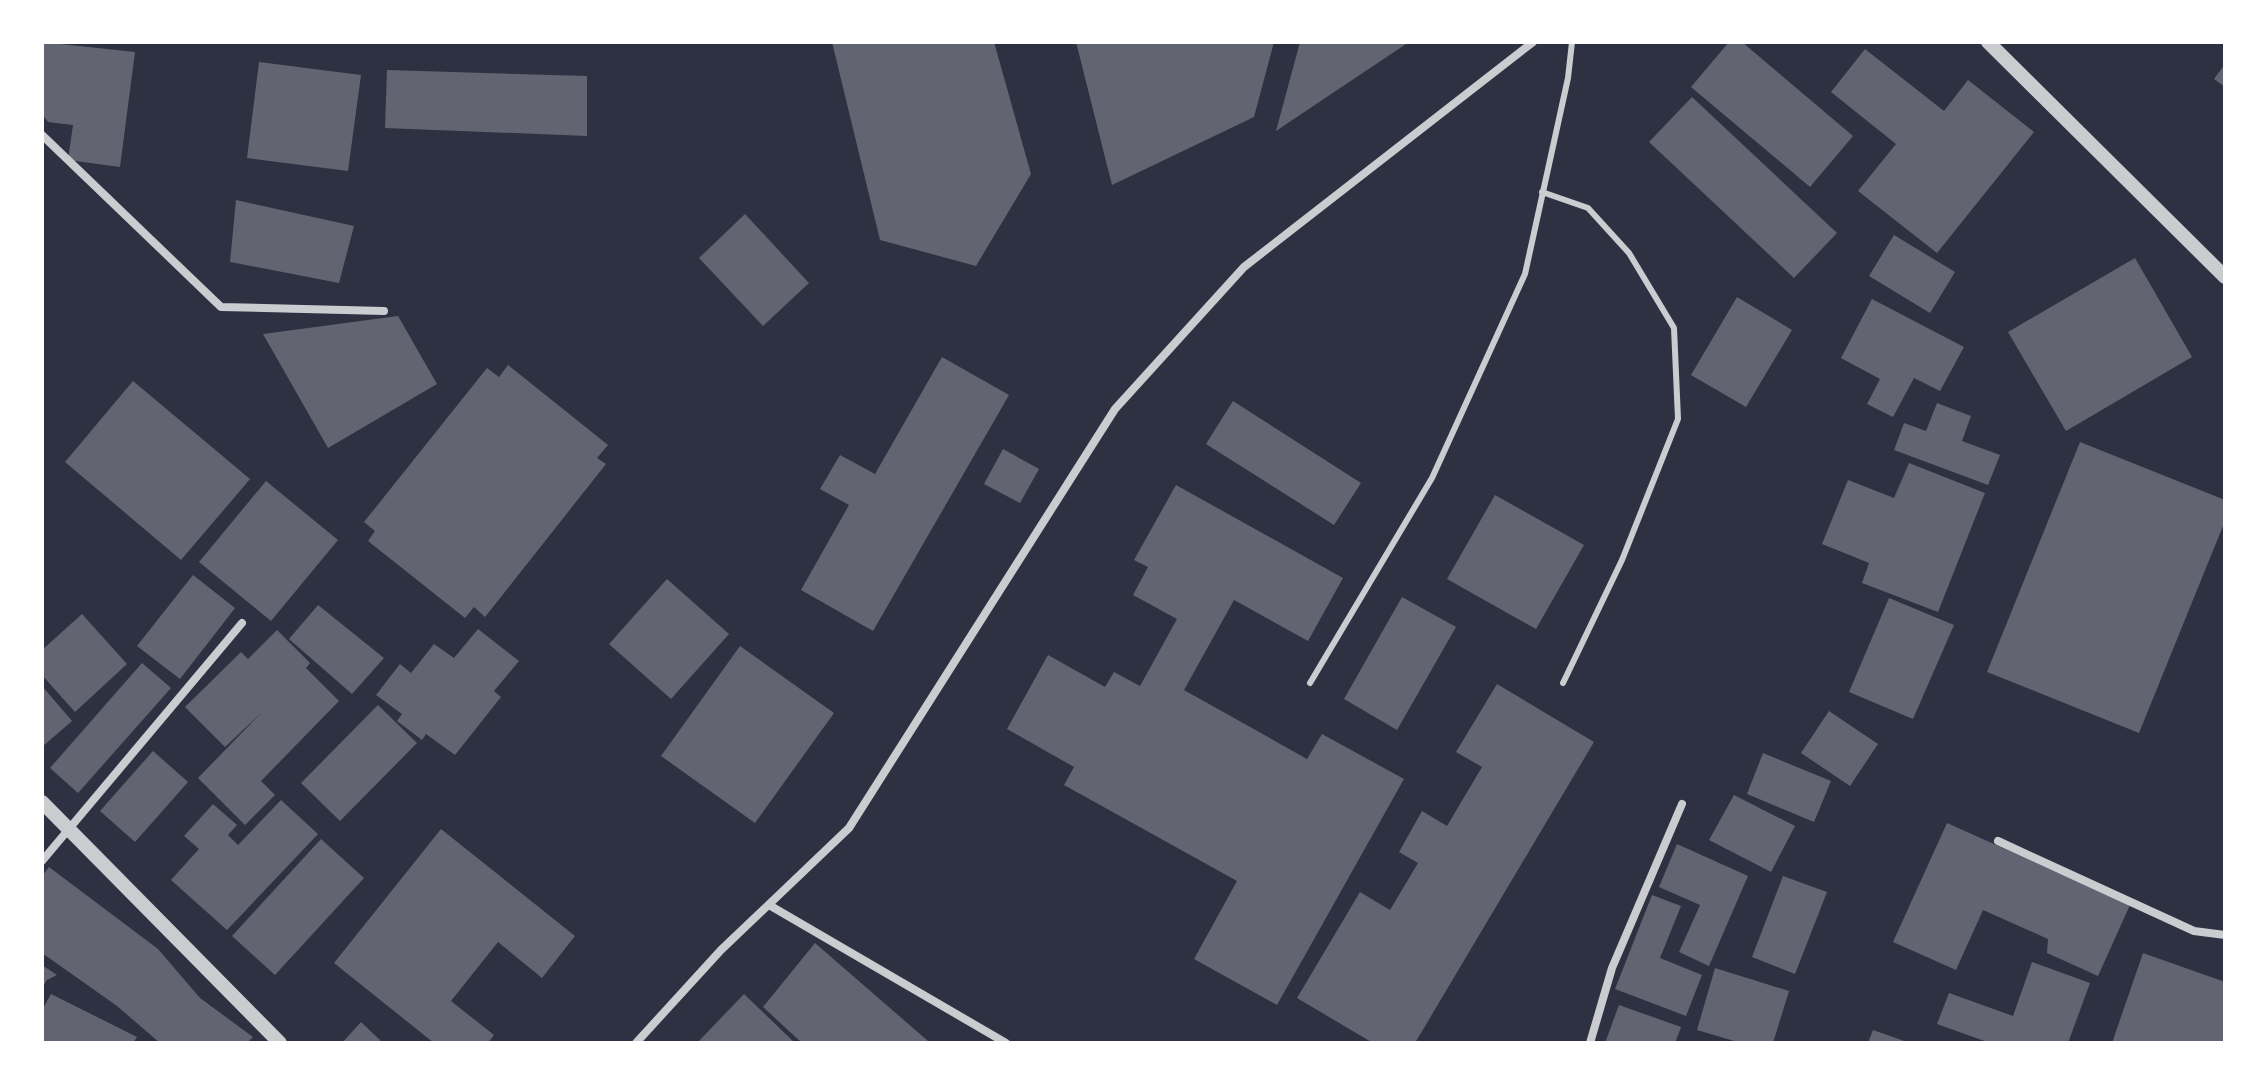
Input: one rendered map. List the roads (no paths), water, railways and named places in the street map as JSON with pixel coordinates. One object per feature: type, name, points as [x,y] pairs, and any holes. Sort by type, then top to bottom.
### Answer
[{"type":"street","points":[[636,1043],[721,950],[849,828],[1115,409],[1244,267],[1533,42]]},
{"type":"street","points":[[1988,42],[2225,277]]},
{"type":"street","points":[[42,135],[221,307],[384,311]]},
{"type":"street","points":[[42,861],[242,623]]},
{"type":"street","points":[[42,802],[280,1043]]},
{"type":"street","points":[[1590,1043],[1612,968],[1682,804]]},
{"type":"street","points":[[1998,841],[2194,931],[2225,935]]},
{"type":"street","points":[[769,905],[1006,1043]]},
{"type":"lane","points":[[1310,683],[1432,478],[1525,274],[1568,78],[1572,42]]},
{"type":"lane","points":[[1542,192],[1588,208],[1637,266],[1674,328],[1678,419],[1622,560],[1563,683]]}]
